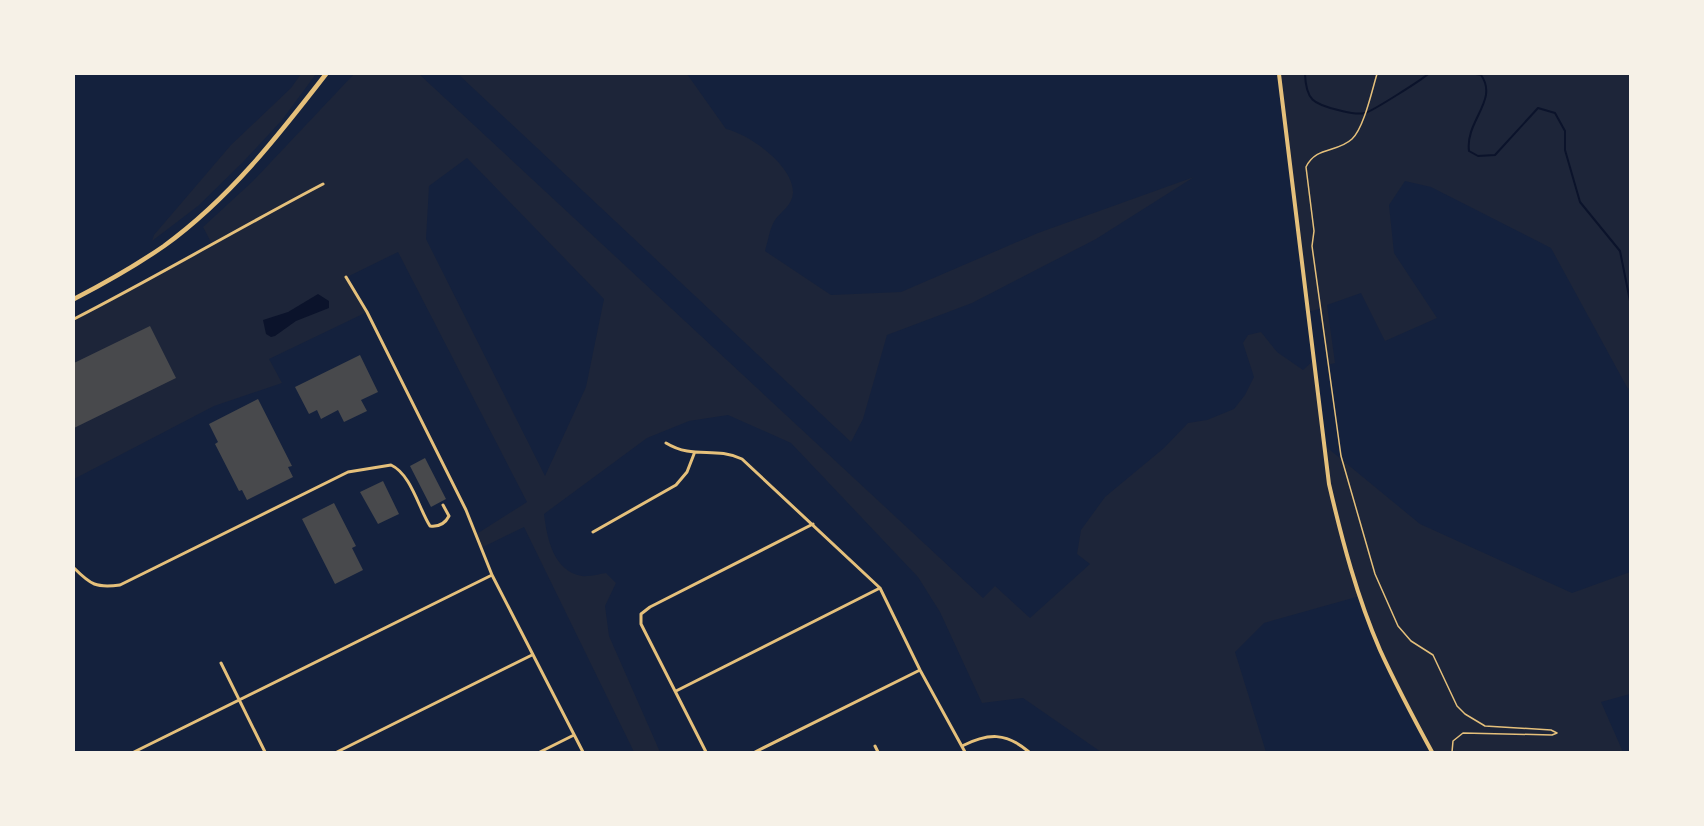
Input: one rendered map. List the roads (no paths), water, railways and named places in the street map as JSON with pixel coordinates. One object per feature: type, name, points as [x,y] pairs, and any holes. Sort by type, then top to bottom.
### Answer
[{"type":"main road","points":[[74,299],[123,273],[165,244],[198,217],[272,144],[326,74]]},
{"type":"main road","points":[[1279,74],[1329,484],[1344,547],[1365,612],[1380,651],[1432,753]]},
{"type":"street","points":[[74,319],[160,275],[234,231],[323,184]]},
{"type":"street","points":[[346,278],[367,312],[466,510],[492,575],[583,753]]},
{"type":"street","points":[[666,443],[694,454],[731,453],[742,459],[880,588],[920,670],[965,753]]},
{"type":"street","points":[[592,532],[676,485],[687,472],[694,454]]},
{"type":"street","points":[[74,568],[99,588],[120,585],[348,472],[391,465],[395,467],[406,481],[430,526],[436,527],[446,522],[449,516],[443,505]]},
{"type":"street","points":[[706,753],[641,624],[641,614],[650,607],[813,524]]},
{"type":"street","points":[[134,753],[492,575]]},
{"type":"street","points":[[676,691],[880,588]]},
{"type":"street","points":[[337,753],[532,655]]},
{"type":"street","points":[[221,663],[265,753]]},
{"type":"street","points":[[754,753],[920,670]]},
{"type":"street","points":[[540,753],[574,735]]},
{"type":"street","points":[[962,746],[981,737],[996,735],[1009,738],[1029,753]]},
{"type":"street","points":[[875,746],[878,753]]},
{"type":"waterway","points":[[1305,74],[1307,90],[1312,100],[1329,108],[1358,114],[1377,107],[1428,74]]},
{"type":"waterway","points":[[1476,74],[1481,75],[1486,93],[1469,140],[1469,151],[1478,156],[1495,155],[1538,108],[1555,113],[1565,131],[1565,150],[1580,202],[1620,251],[1630,301]]}]
